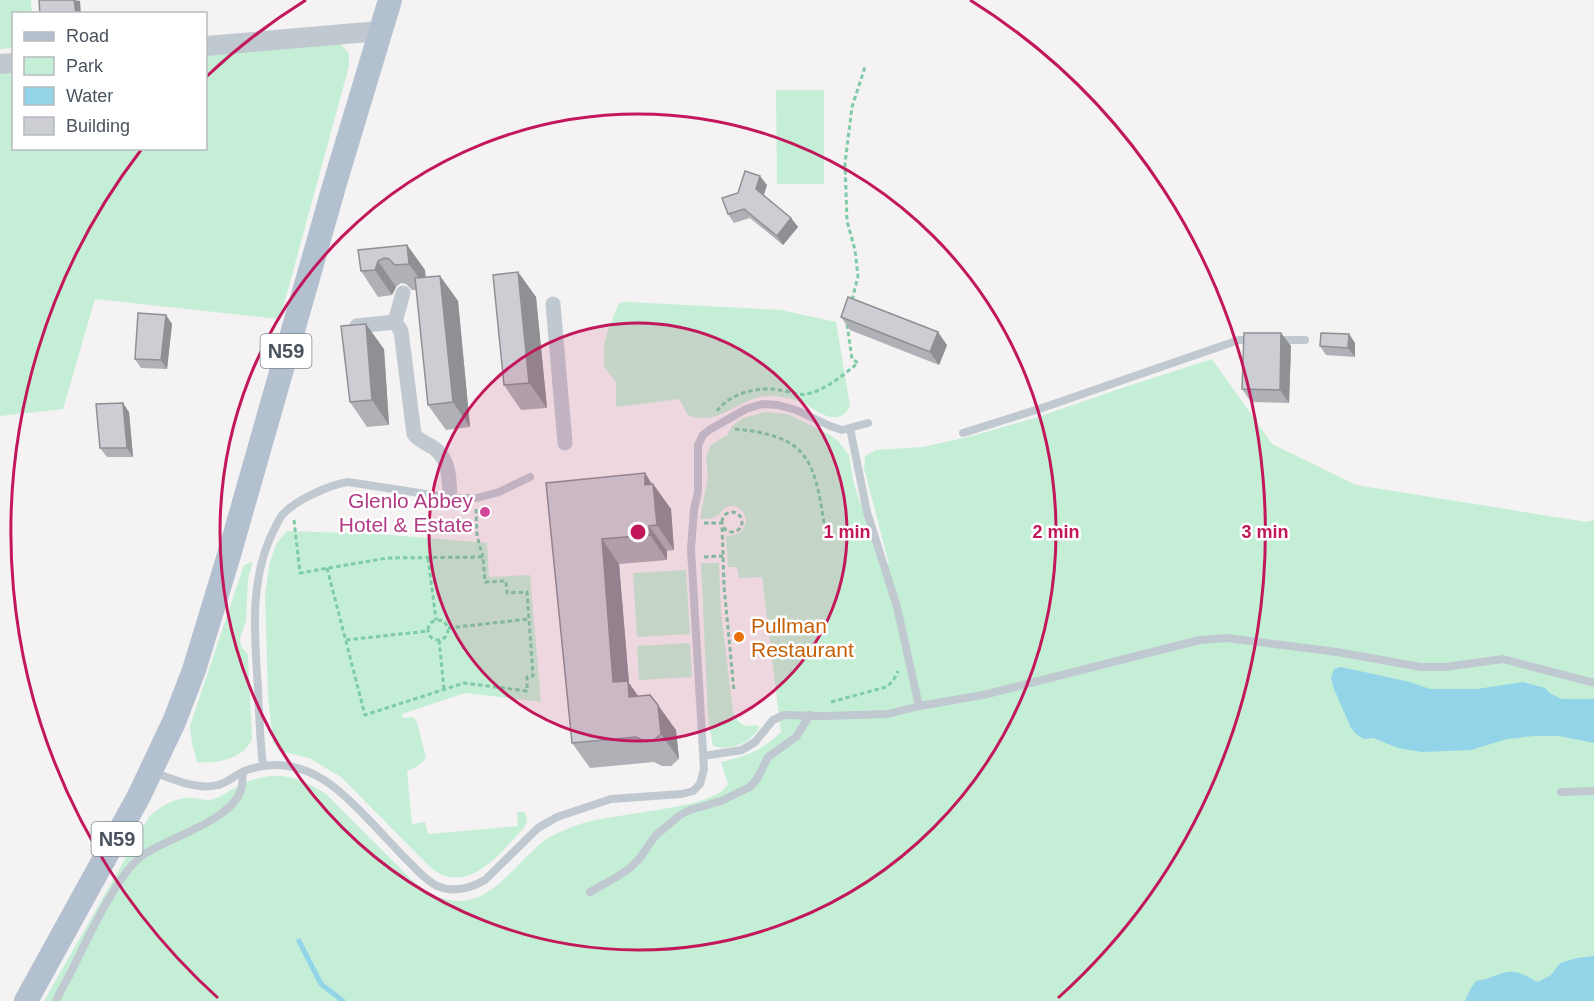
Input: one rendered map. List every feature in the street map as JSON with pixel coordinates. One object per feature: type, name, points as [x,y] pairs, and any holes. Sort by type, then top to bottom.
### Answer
[{"type":"main road","name":"N59","points":[[26,1001],[108,856],[174,722],[204,639],[390,0]]},
{"type":"street","points":[[207,46],[380,31]]},
{"type":"street","points":[[403,293],[395,321],[401,331],[414,434],[444,458],[448,470],[450,498]]},
{"type":"street","points":[[553,304],[565,444]]},
{"type":"street","points":[[357,326],[395,321]]},
{"type":"lane","points":[[963,433],[1239,340],[1261,340]]},
{"type":"lane","points":[[1272,340],[1305,340]]},
{"type":"lane","points":[[151,772],[201,787],[219,785],[243,772],[269,764],[290,766],[313,773],[340,793],[428,879],[443,887],[464,889],[485,880],[538,828],[557,818],[611,799],[682,794],[693,791],[700,784],[704,769],[692,558],[693,523],[698,492],[698,445],[708,430],[746,409],[762,404],[796,410],[842,430],[868,423]]},
{"type":"lane","points":[[850,428],[867,512],[897,607],[920,706]]},
{"type":"lane","points":[[263,766],[255,609],[259,574],[270,537],[283,514],[322,489],[348,482],[450,498],[475,498],[499,492],[531,477]]},
{"type":"lane","points":[[703,756],[742,750],[755,742],[773,720],[784,715],[888,714],[983,695],[1200,640],[1226,638],[1337,652],[1421,667],[1445,667],[1503,659],[1594,683]]},
{"type":"lane","points":[[590,892],[630,868],[655,836],[680,815],[750,788],[757,780],[768,757],[796,737],[810,715]]},
{"type":"lane","points":[[56,1001],[112,895],[132,866],[142,855],[203,824],[232,804],[241,790],[243,772]]},
{"type":"lane","points":[[1561,792],[1594,791]]},
{"type":"path","points":[[849,310],[858,276],[855,250],[847,221],[846,145],[852,107],[865,67]]},
{"type":"path","points":[[847,320],[852,359],[858,363]]},
{"type":"path","points":[[716,427],[754,431],[793,443],[804,455],[814,475],[824,523]]},
{"type":"path","points":[[327,568],[365,715],[464,683],[527,691],[527,678],[533,676],[527,592],[507,593],[506,581],[484,582],[483,557],[477,536],[475,498]]},
{"type":"path","points":[[288,510],[294,519],[300,573],[387,558],[483,557]]},
{"type":"path","points":[[722,523],[725,529],[731,532],[738,530],[742,521],[737,513],[731,512],[723,517],[722,523],[734,691]]},
{"type":"path","points":[[693,523],[722,523]]},
{"type":"path","points":[[692,558],[723,556]]},
{"type":"path","points":[[428,558],[436,620]]},
{"type":"path","points":[[447,628],[529,619]]},
{"type":"path","points":[[436,620],[445,622],[447,628],[445,637],[439,640],[432,638],[428,630],[429,625],[436,620]]},
{"type":"path","points":[[346,640],[428,630]]},
{"type":"path","points":[[439,640],[444,689]]},
{"type":"path","points":[[810,715],[813,709],[824,704],[886,687],[893,681],[907,655]]},
{"type":"green space","points":[[0,0],[31,0],[32,12],[12,12],[12,48],[0,49]]},
{"type":"green space","points":[[340,43],[349,54],[349,66],[280,319],[95,299],[63,409],[0,416],[0,70],[12,68],[12,150],[207,150],[207,53]]},
{"type":"green space","points":[[776,90],[824,90],[824,184],[777,184]]},
{"type":"green space","points":[[619,303],[781,310],[836,322],[850,406],[841,416],[830,417],[796,400],[764,396],[752,399],[721,414],[700,418],[688,415],[679,399],[616,407],[616,383],[604,366],[604,346]]},
{"type":"green space","points":[[1212,359],[1272,444],[1356,485],[1587,522],[1594,520],[1594,1001],[44,1001],[149,817],[173,801],[184,798],[213,799],[262,777],[294,778],[326,794],[420,888],[440,898],[458,901],[473,899],[487,893],[543,842],[561,831],[590,821],[703,800],[719,793],[728,784],[721,762],[753,752],[781,732],[762,577],[739,578],[737,567],[728,567],[726,536],[741,532],[746,522],[745,517],[739,508],[730,506],[715,517],[700,519],[708,477],[706,456],[711,445],[727,435],[733,425],[743,418],[765,412],[788,414],[838,441],[849,455],[853,480],[880,565],[889,564],[864,468],[865,456],[876,450],[923,447],[972,436],[1038,417]]},
{"type":"green space","points":[[287,531],[379,534],[487,543],[489,577],[530,575],[541,702],[465,693],[402,714],[403,718],[413,717],[417,722],[426,758],[418,766],[407,771],[412,824],[425,822],[428,834],[518,826],[517,812],[526,814],[527,820],[523,829],[494,859],[471,875],[459,878],[446,876],[432,869],[341,777],[309,758],[280,751],[273,742],[268,697],[265,594],[270,561],[277,543]]},
{"type":"green space","points":[[253,562],[248,579],[246,621],[240,638],[241,646],[248,655],[252,739],[243,751],[229,759],[197,762],[190,726],[244,565]]},
{"type":"green space","points":[[701,563],[719,563],[721,613],[733,712],[742,724],[759,727],[754,735],[744,743],[726,748],[713,746],[708,716]]},
{"type":"green space","points":[[686,570],[690,634],[637,637],[633,573]]},
{"type":"green space","points":[[690,643],[692,677],[639,680],[637,646]]},
{"type":"water","points":[[1341,667],[1410,682],[1430,689],[1477,689],[1523,682],[1545,688],[1562,699],[1594,699],[1594,743],[1559,736],[1534,736],[1507,739],[1471,750],[1422,752],[1398,748],[1373,738],[1364,739],[1351,728],[1334,689],[1331,678],[1334,669]]},
{"type":"water","points":[[1594,956],[1594,1001],[1465,1001],[1476,981],[1515,972],[1538,982],[1551,975],[1560,963]]},
{"type":"building","points":[[39,0],[74,0],[76,12],[40,12]]},
{"type":"building","points":[[745,171],[760,176],[756,189],[791,218],[777,236],[744,209],[728,214],[722,198],[738,193]]},
{"type":"building","points":[[407,245],[409,264],[395,265],[389,259],[384,258],[378,261],[375,270],[361,271],[358,250]]},
{"type":"building","points":[[518,272],[529,383],[504,385],[493,275]]},
{"type":"building","points":[[440,276],[453,402],[428,405],[415,278]]},
{"type":"building","points":[[848,297],[938,332],[930,352],[841,317]]},
{"type":"building","points":[[138,313],[166,315],[161,360],[135,359]]},
{"type":"building","points":[[366,324],[372,400],[350,402],[341,326]]},
{"type":"building","points":[[1244,333],[1281,333],[1280,390],[1242,389]]},
{"type":"building","points":[[1321,333],[1349,334],[1348,348],[1320,346]]},
{"type":"building","points":[[123,403],[127,448],[100,448],[96,404]]},
{"type":"building","points":[[645,473],[645,485],[653,484],[657,525],[649,526],[650,535],[602,539],[613,682],[628,681],[629,697],[650,695],[658,705],[661,734],[653,741],[644,741],[636,737],[572,743],[546,483]]},
{"type":"waterway","points":[[299,941],[321,984],[343,1001]]},
{"type":"place","name":"Glenlo Abbey Hotel & Estate","points":[[485,512]]},
{"type":"place","name":"Pullman Restaurant","points":[[739,637]]}]
